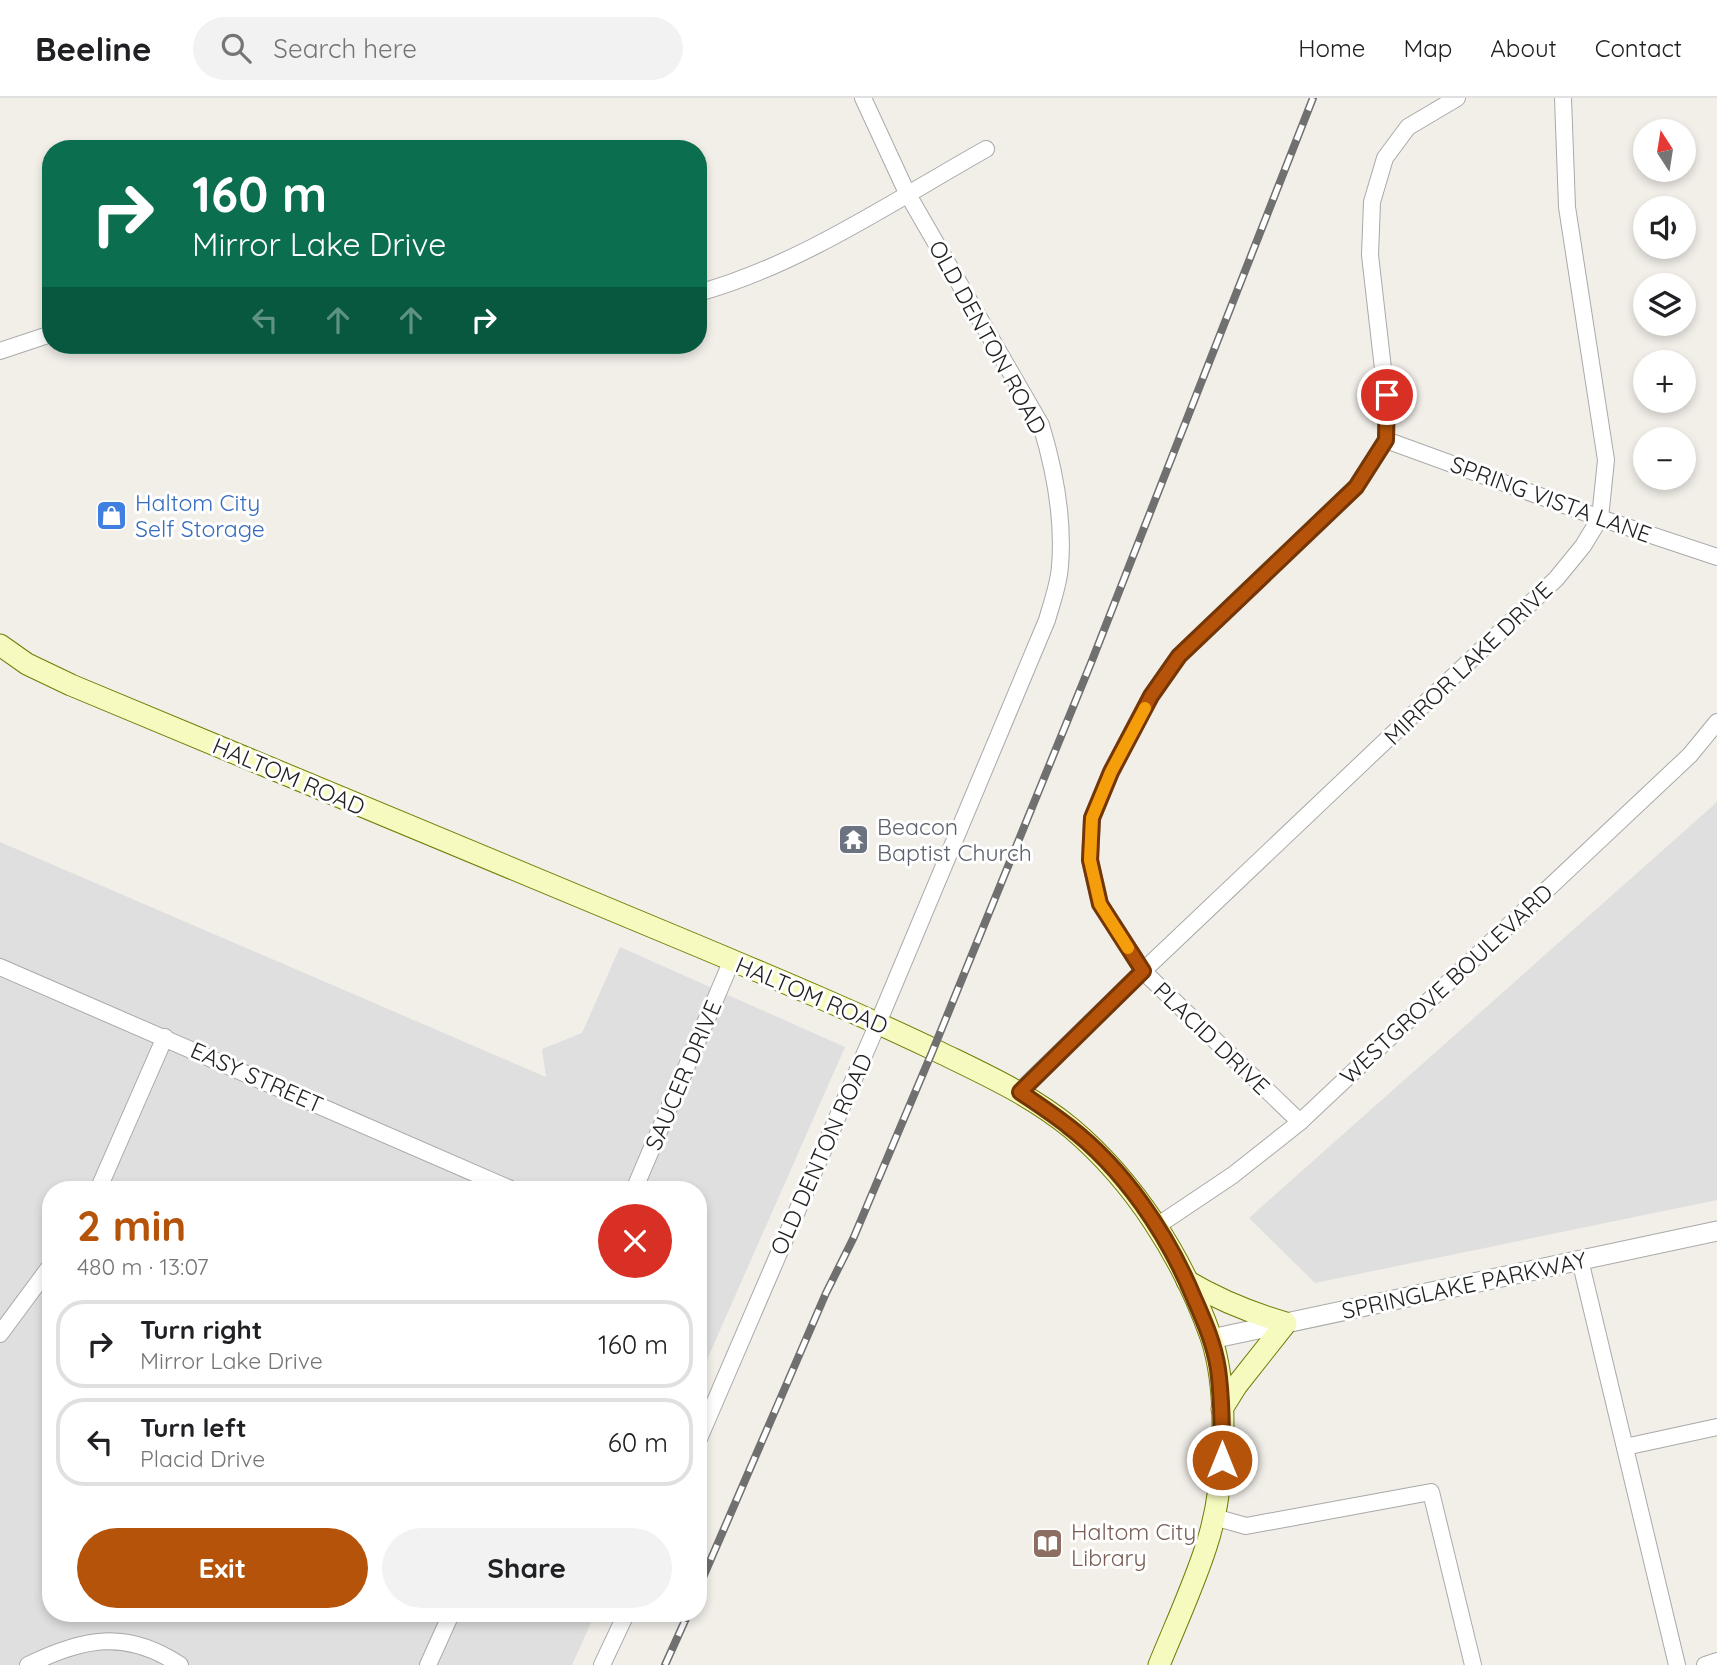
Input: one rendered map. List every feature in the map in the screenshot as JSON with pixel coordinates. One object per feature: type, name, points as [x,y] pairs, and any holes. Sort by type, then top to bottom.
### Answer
[{"type":"main road","name":"HALTOM ROAD","points":[[0,645],[27,664],[71,685],[878,1023],[1020,1092],[1069,1127],[1102,1157],[1157,1226],[1187,1281],[1211,1339],[1218,1369],[1222,1409],[1222,1460],[1214,1517],[1207,1545],[1160,1665]]},
{"type":"main road","points":[[1187,1281],[1229,1304],[1286,1323],[1242,1377],[1222,1409]]},
{"type":"street","name":"OLD DENTON ROAD","points":[[707,1420],[1047,620],[1060,568],[1061,521],[1054,466],[1041,425],[907,193],[863,98]]},
{"type":"street","points":[[1386,440],[1387,395],[1370,255],[1373,202],[1385,158],[1408,127],[1457,98]]},
{"type":"street","name":"MIRROR LAKE DRIVE","points":[[1020,1092],[1143,971],[1556,579],[1583,547],[1600,518],[1606,460],[1567,207],[1563,98]]},
{"type":"street","points":[[707,290],[776,264],[848,227],[986,149]]},
{"type":"street","points":[[0,351],[42,337]]},
{"type":"street","name":"SPRING VISTA LANE","points":[[1386,440],[1600,518],[1717,557]]},
{"type":"street","name":"PLACID DRIVE","points":[[1300,1122],[1143,971],[1100,904],[1090,860],[1092,818],[1111,772],[1151,696],[1179,656],[1356,487],[1386,440]]},
{"type":"street","name":"WESTGROVE BOULEVARD","points":[[1157,1226],[1233,1175],[1300,1122],[1690,755],[1717,722]]},
{"type":"street","name":"SAUCER DRIVE","points":[[638,1181],[732,960]]},
{"type":"street","name":"EASY STREET","points":[[0,967],[493,1181]]},
{"type":"street","points":[[102,1181],[165,1037]]},
{"type":"street","name":"SPRINGLAKE PARKWAY","points":[[1211,1339],[1717,1231]]},
{"type":"street","points":[[1580,1260],[1678,1665]]},
{"type":"street","points":[[0,1334],[42,1280]]},
{"type":"street","points":[[1625,1447],[1717,1427]]},
{"type":"street","points":[[1214,1517],[1247,1526],[1431,1492],[1473,1665]]},
{"type":"street","points":[[428,1665],[447,1622]]},
{"type":"street","points":[[602,1665],[622,1622]]},
{"type":"street","points":[[28,1665],[59,1650],[86,1643],[115,1640],[138,1644],[180,1665]]},
{"type":"street","points":[[1705,1665],[1717,1661]]},
{"type":"shaded area","points":[[1717,802],[1717,1200],[1315,1283],[1249,1218]]},
{"type":"shaded area","points":[[0,842],[546,1077],[542,1049],[582,1033],[620,947],[845,1047],[707,1360],[707,1181],[42,1181],[42,1622],[591,1622],[572,1665],[0,1665]]},
{"type":"railway","points":[[707,1568],[826,1293],[853,1239],[933,1050],[1091,663],[1313,98]]},
{"type":"railway","points":[[665,1665],[684,1622]]},
{"type":"slow traffic","points":[[1128,948],[1100,904],[1090,860],[1092,818],[1111,772],[1145,708]]},
{"type":"place","name":"Haltom City Self Storage","points":[[112,515]]},
{"type":"place","name":"Beacon Baptist Church","points":[[854,839]]},
{"type":"place","name":"Haltom City Library","points":[[1048,1544]]},
{"type":"route","points":[[1222,1460],[1222,1409],[1218,1369],[1211,1339],[1175,1256],[1157,1226],[1102,1157],[1069,1127],[1020,1092],[1143,971],[1100,904],[1090,860],[1092,818],[1111,772],[1151,696],[1179,656],[1356,487],[1386,440],[1387,395]]}]
